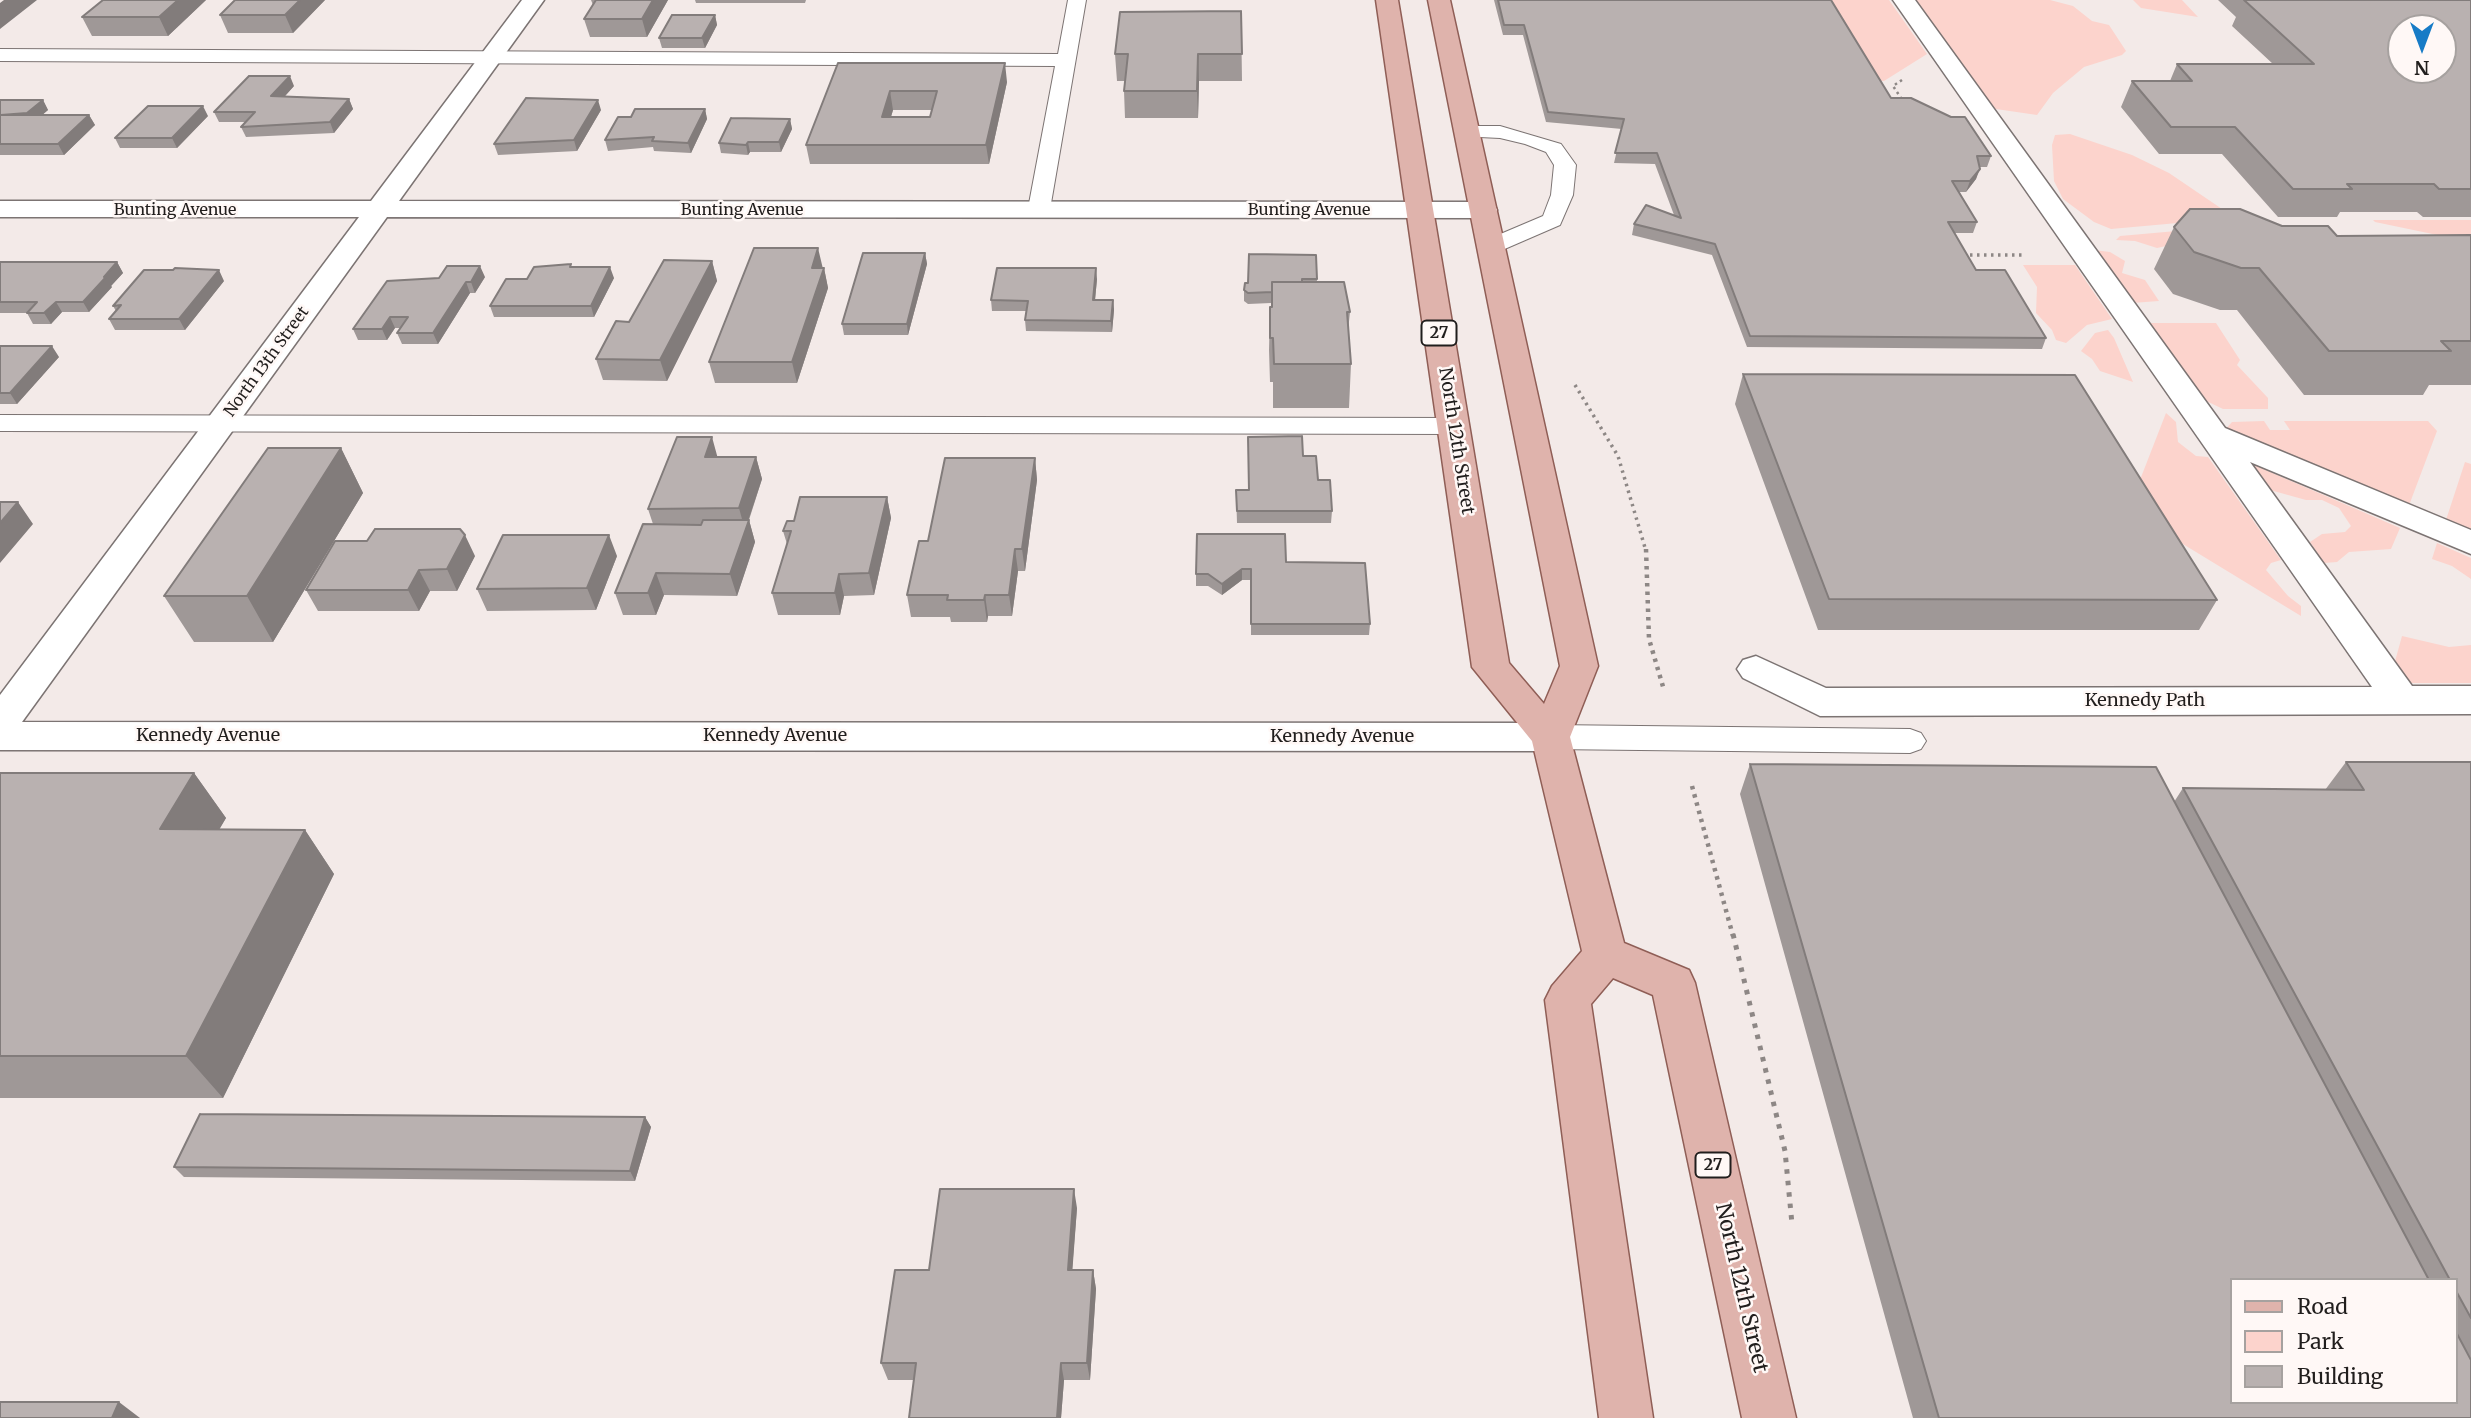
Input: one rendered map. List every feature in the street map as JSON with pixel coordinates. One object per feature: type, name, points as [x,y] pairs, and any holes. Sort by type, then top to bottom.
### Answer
[{"type":"main road","name":"North 12th Street","points":[[1387,0],[1491,667],[1550,737],[1605,955],[1673,983],[1769,1418]]},
{"type":"main road","points":[[1439,0],[1579,666],[1550,737]]},
{"type":"main road","points":[[1605,955],[1569,1000],[1626,1418]]},
{"type":"street","name":"North 13th Street","points":[[0,723],[533,0]]},
{"type":"street","points":[[1904,0],[2402,701]]},
{"type":"street","name":"Bunting Avenue","points":[[0,209],[1419,210],[1488,228]]},
{"type":"street","points":[[2211,434],[2471,543]]},
{"type":"street","name":"Kennedy Path","points":[[1756,669],[1820,702],[2471,701]]},
{"type":"street","name":"Kennedy Avenue","points":[[0,736],[1550,737]]},
{"type":"lane","points":[[1040,209],[1077,0]]},
{"type":"lane","points":[[0,55],[1066,60]]},
{"type":"lane","points":[[1466,132],[1500,132],[1531,139],[1554,148],[1565,165],[1562,195],[1552,220],[1488,228]]},
{"type":"lane","points":[[0,423],[1454,426]]},
{"type":"lane","points":[[1550,737],[1910,741]]},
{"type":"path","points":[[1956,255],[2084,255]]},
{"type":"path","points":[[1571,379],[1612,445],[1631,493],[1646,548],[1649,639]]},
{"type":"green space","points":[[1828,0],[1889,0],[1927,54],[1884,81],[1873,81]]},
{"type":"green space","points":[[1912,0],[2050,0],[2073,6],[2092,21],[2109,25],[2126,51],[2122,55],[2084,67],[2053,93],[2037,115],[1996,109]]},
{"type":"green space","points":[[2133,0],[2182,0],[2198,17],[2141,8]]},
{"type":"green space","points":[[2070,134],[2132,155],[2169,173],[2225,211],[2222,219],[2111,229],[2094,222],[2063,199],[2054,181],[2052,145],[2055,135]]},
{"type":"green space","points":[[2373,220],[2471,220],[2471,242],[2375,222]]},
{"type":"green space","points":[[2233,226],[2207,237],[2157,248],[2135,241],[2116,240],[2120,236]]},
{"type":"green space","points":[[2094,250],[2110,252],[2125,261],[2122,273],[2145,280],[2159,301],[2132,303]]},
{"type":"green space","points":[[2023,265],[2075,265],[2112,319],[2087,325],[2066,343],[2056,340],[2052,330],[2036,313],[2037,287]]},
{"type":"green space","points":[[2151,323],[2216,323],[2240,360],[2237,365],[2268,398],[2268,409],[2223,409],[2200,398],[2149,327]]},
{"type":"green space","points":[[2108,330],[2133,382],[2100,371],[2092,359],[2081,351],[2095,333]]},
{"type":"green space","points":[[2166,413],[2176,422],[2178,442],[2196,456],[2208,457],[2281,560],[2271,563],[2266,570],[2288,596],[2301,606],[2301,616],[2173,538],[2138,485]]},
{"type":"green space","points":[[2264,421],[2270,430],[2290,430],[2284,421],[2428,421],[2437,431],[2408,508],[2224,431],[2232,422]]},
{"type":"green space","points":[[2247,462],[2400,528],[2391,549],[2349,552],[2337,562],[2324,563],[2310,542],[2322,534],[2345,532],[2351,526],[2339,508],[2322,500],[2306,500],[2270,490]]},
{"type":"green space","points":[[2465,462],[2471,464],[2471,534],[2445,523]]},
{"type":"green space","points":[[2437,543],[2471,558],[2471,579],[2452,566],[2432,559]]},
{"type":"green space","points":[[2402,636],[2449,647],[2471,645],[2471,683],[2407,683],[2394,665]]},
{"type":"building","points":[[103,0],[178,0],[159,17],[82,17]]},
{"type":"building","points":[[235,0],[300,0],[285,15],[220,15]]},
{"type":"building","points":[[596,0],[653,0],[642,19],[584,19]]},
{"type":"building","points":[[1498,0],[1831,0],[1891,98],[1911,98],[1951,117],[1965,117],[1991,156],[1977,156],[1980,169],[1970,181],[1952,181],[1977,222],[1948,222],[1976,270],[2005,270],[2046,338],[1750,336],[1715,244],[1634,224],[1646,205],[1681,218],[1657,153],[1615,153],[1624,119],[1548,112],[1524,25],[1504,25]]},
{"type":"building","points":[[2244,0],[2471,0],[2471,189],[2439,189],[2434,184],[2347,184],[2352,189],[2293,189],[2235,127],[2171,127],[2132,81],[2192,81],[2177,64],[2314,64]]},
{"type":"building","points":[[1241,11],[1242,54],[1198,54],[1197,91],[1124,91],[1128,54],[1115,54],[1120,12]]},
{"type":"building","points":[[672,15],[715,15],[702,38],[659,38]]},
{"type":"building","points":[[838,63],[1005,63],[986,145],[806,145]],"holes":[[[890,91],[937,91],[930,117],[882,117]]]},
{"type":"building","points":[[249,76],[290,76],[271,96],[349,99],[330,122],[241,127],[255,112],[214,112]]},
{"type":"building","points":[[526,98],[598,100],[574,140],[494,144]]},
{"type":"building","points":[[0,100],[43,100],[27,113],[1,115],[89,115],[58,144],[0,144]]},
{"type":"building","points":[[148,106],[203,106],[172,138],[115,138]]},
{"type":"building","points":[[635,109],[705,109],[688,143],[652,141],[654,137],[605,140],[618,117],[631,117]]},
{"type":"building","points":[[731,118],[790,119],[779,142],[748,142],[746,145],[719,143]]},
{"type":"building","points":[[2190,209],[2240,209],[2282,226],[2328,226],[2337,236],[2471,235],[2471,341],[2441,341],[2451,351],[2329,351],[2259,268],[2241,268],[2194,252],[2174,227]]},
{"type":"building","points":[[754,248],[818,248],[812,268],[824,268],[792,362],[709,362]]},
{"type":"building","points":[[863,253],[925,253],[907,324],[842,324]]},
{"type":"building","points":[[1249,254],[1316,255],[1317,279],[1272,282],[1272,292],[1248,293],[1244,290],[1245,283],[1248,283]]},
{"type":"building","points":[[664,260],[712,261],[660,360],[596,359],[616,321],[629,322]]},
{"type":"building","points":[[0,262],[117,262],[83,302],[56,302],[44,313],[27,313],[37,302],[0,302]]},
{"type":"building","points":[[571,264],[570,267],[610,267],[591,306],[490,306],[506,279],[527,279],[534,267]]},
{"type":"building","points":[[447,266],[480,266],[471,282],[466,282],[433,333],[397,333],[408,317],[390,317],[382,329],[353,329],[387,281],[439,278]]},
{"type":"building","points":[[997,268],[1096,268],[1093,300],[1113,300],[1111,321],[1025,320],[1028,301],[991,300]]},
{"type":"building","points":[[144,270],[219,270],[179,319],[109,319],[121,305],[113,306]]},
{"type":"building","points":[[1272,282],[1344,282],[1350,312],[1347,312],[1351,364],[1274,364],[1273,338],[1270,338]]},
{"type":"building","points":[[0,346],[52,346],[10,393],[0,393]]},
{"type":"building","points":[[1743,374],[2075,375],[2217,600],[1829,599]]},
{"type":"building","points":[[1302,436],[1303,456],[1316,456],[1318,480],[1330,480],[1332,511],[1237,511],[1236,490],[1249,490],[1248,437]]},
{"type":"building","points":[[677,437],[712,437],[705,457],[756,457],[739,508],[648,509]]},
{"type":"building","points":[[268,448],[341,448],[247,596],[164,596]]},
{"type":"building","points":[[945,458],[1035,458],[1022,549],[1015,549],[1009,595],[985,595],[984,600],[947,600],[948,595],[907,595],[919,541],[928,541]]},
{"type":"building","points":[[800,497],[887,497],[869,573],[839,574],[835,593],[772,593],[791,531],[783,531],[787,521],[794,521]]},
{"type":"building","points":[[0,502],[18,502],[0,523]]},
{"type":"building","points":[[703,520],[749,520],[730,574],[656,573],[648,593],[615,593],[643,524],[701,525]]},
{"type":"building","points":[[375,529],[460,529],[465,535],[447,569],[419,570],[408,590],[306,590],[335,541],[367,541]]},
{"type":"building","points":[[1197,534],[1285,534],[1286,562],[1365,563],[1370,624],[1251,624],[1251,569],[1242,569],[1222,584],[1208,574],[1196,574]]},
{"type":"building","points":[[503,535],[609,535],[587,588],[477,589]]},
{"type":"building","points":[[2346,762],[2471,762],[2471,1318],[2457,1293],[2457,1278],[2449,1278],[2183,788],[2364,790]]},
{"type":"building","points":[[1750,764],[2156,767],[2428,1278],[2230,1278],[2230,1404],[2457,1404],[2457,1334],[2471,1360],[2471,1418],[1939,1418]]},
{"type":"building","points":[[0,773],[194,773],[160,829],[305,830],[186,1056],[0,1056]]},
{"type":"building","points":[[200,1114],[645,1117],[630,1171],[174,1167]]},
{"type":"building","points":[[940,1189],[1074,1189],[1068,1270],[1093,1270],[1087,1363],[1061,1363],[1057,1418],[909,1418],[916,1363],[881,1363],[895,1270],[929,1270]]},
{"type":"building","points":[[0,1402],[119,1402],[112,1418],[0,1418]]}]
